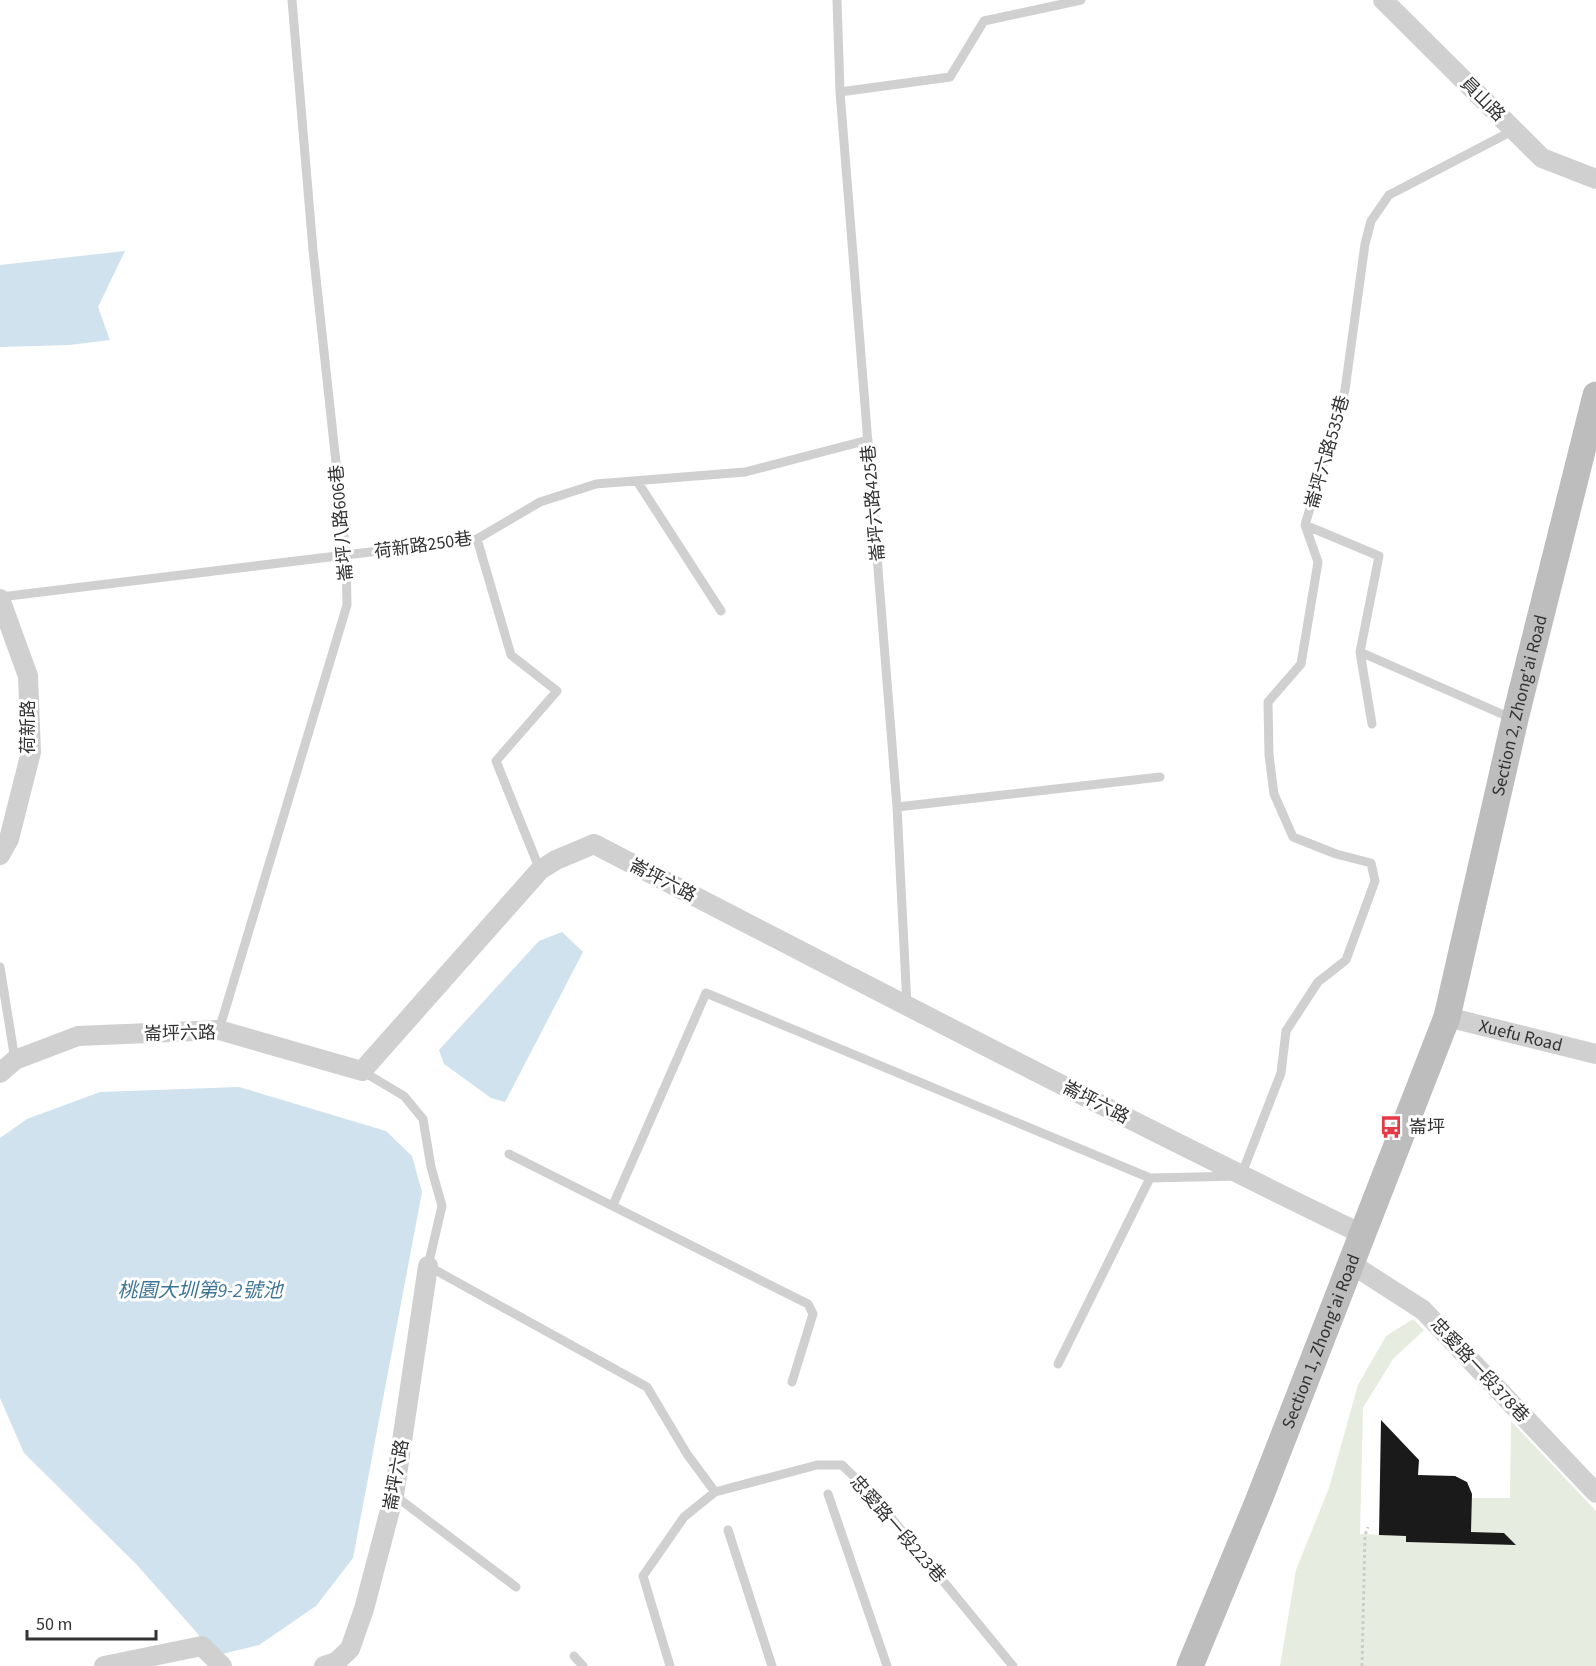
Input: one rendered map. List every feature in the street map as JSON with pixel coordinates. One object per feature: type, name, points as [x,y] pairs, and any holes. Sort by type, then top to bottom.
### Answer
[{"type":"main road","name":"Section 2, Zhong'ai Road","points":[[1447,1017],[1515,719],[1596,395]]},
{"type":"main road","name":"Section 1, Zhong'ai Road","points":[[1190,1666],[1258,1502],[1447,1017]]},
{"type":"street","name":"員山路","points":[[1383,0],[1542,158],[1596,179]]},
{"type":"street","name":"荷新路","points":[[0,598],[28,676],[31,752],[9,839],[0,855]]},
{"type":"street","name":"崙坪六路","points":[[7,1067],[78,1036],[219,1030],[362,1071],[540,870],[556,860],[594,844],[1241,1176],[1362,1234]]},
{"type":"street","name":"Xuefu Road","points":[[1447,1017],[1596,1053]]},
{"type":"street","name":"忠愛路一段378巷","points":[[1350,1263],[1423,1310],[1596,1493]]},
{"type":"street","name":"崙坪六路","points":[[324,1666],[336,1662],[350,1649],[364,1610],[394,1495],[428,1266]]},
{"type":"street","points":[[104,1666],[201,1647],[222,1666]]},
{"type":"lane","name":"崙坪八路606巷","points":[[219,1030],[347,605],[346,555],[313,250],[292,0]]},
{"type":"lane","name":"崙坪六路425巷","points":[[837,0],[840,92],[897,807],[907,1006]]},
{"type":"lane","points":[[840,92],[950,77],[984,21],[1081,0]]},
{"type":"lane","name":"崙坪六路535巷","points":[[1241,1176],[1281,1073],[1286,1031],[1318,982],[1346,960],[1375,881],[1371,863],[1336,854],[1293,837],[1274,794],[1269,755],[1268,702],[1301,664],[1318,562],[1305,525],[1345,390],[1365,244],[1371,221],[1389,195],[1514,130]]},
{"type":"lane","name":"荷新路250巷","points":[[0,598],[477,539],[540,502],[596,484],[745,471],[868,440]]},
{"type":"lane","points":[[637,481],[721,611]]},
{"type":"lane","points":[[1305,525],[1379,556],[1360,652],[1372,724]]},
{"type":"lane","points":[[477,539],[511,655],[557,691],[495,761],[540,870]]},
{"type":"lane","points":[[1360,652],[1515,719]]},
{"type":"lane","points":[[897,807],[1160,777]]},
{"type":"lane","points":[[0,968],[7,1067]]},
{"type":"lane","points":[[613,1205],[706,993],[1150,1178],[1241,1176]]},
{"type":"lane","points":[[362,1071],[404,1096],[423,1119],[431,1167],[442,1206],[428,1266],[647,1386],[687,1454],[715,1492],[684,1517],[643,1576],[670,1666]]},
{"type":"lane","points":[[509,1154],[808,1304],[813,1314],[792,1382]]},
{"type":"lane","points":[[1058,1364],[1150,1178]]},
{"type":"lane","name":"忠愛路一段223巷","points":[[715,1492],[818,1465],[842,1465],[870,1492],[1013,1666]]},
{"type":"lane","points":[[828,1494],[887,1666]]},
{"type":"lane","points":[[394,1495],[516,1587]]},
{"type":"lane","points":[[728,1530],[772,1666]]},
{"type":"lane","points":[[574,1656],[583,1666]]},
{"type":"path","points":[[1362,1666],[1365,1535],[1368,1527]]},
{"type":"shaded area","points":[[1413,1319],[1424,1330],[1393,1359],[1363,1408],[1360,1534],[1406,1536],[1406,1542],[1515,1545],[1504,1533],[1471,1532],[1472,1498],[1510,1498],[1511,1421],[1596,1511],[1596,1666],[1280,1666],[1296,1570],[1329,1488],[1358,1385],[1386,1336]]},
{"type":"water","points":[[125,251],[98,307],[110,340],[69,345],[0,347],[0,265]]},
{"type":"water","points":[[562,932],[583,952],[505,1102],[491,1098],[444,1064],[439,1050],[539,941]]},
{"type":"water","name":"桃園大圳第9-2號池","points":[[239,1087],[386,1131],[412,1156],[422,1192],[353,1558],[316,1606],[259,1645],[210,1657],[198,1634],[137,1565],[24,1453],[0,1398],[0,1138],[27,1119],[100,1092]]},
{"type":"building","points":[[1381,1420],[1419,1460],[1418,1475],[1455,1476],[1467,1482],[1472,1494],[1471,1532],[1504,1533],[1516,1545],[1406,1542],[1406,1536],[1379,1535]]},
{"type":"place","name":"崙坪","points":[[1391,1127]]}]
